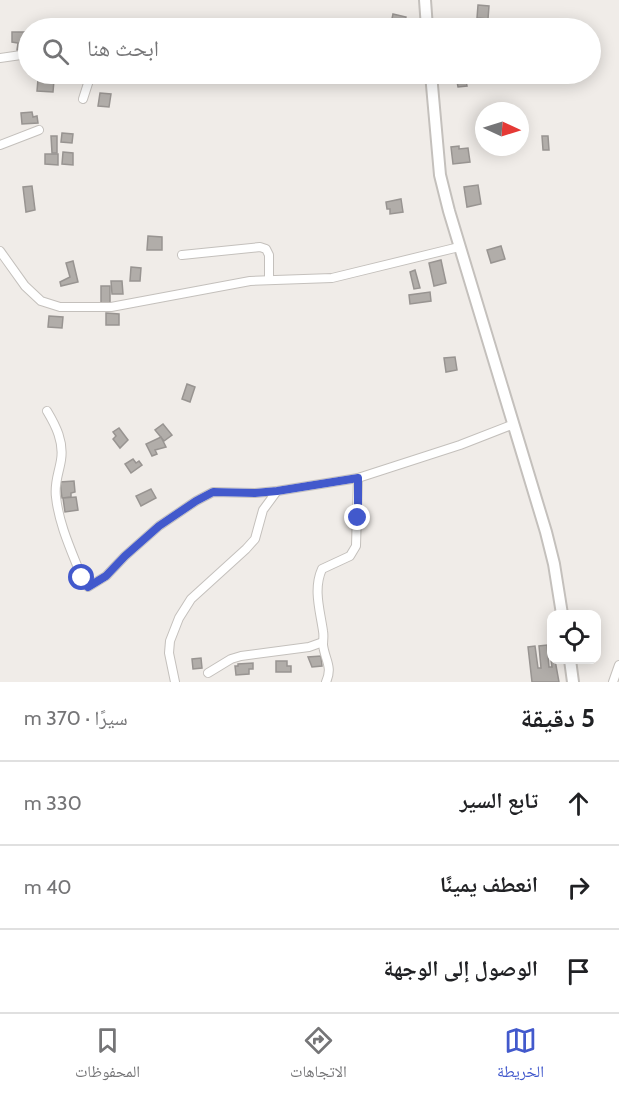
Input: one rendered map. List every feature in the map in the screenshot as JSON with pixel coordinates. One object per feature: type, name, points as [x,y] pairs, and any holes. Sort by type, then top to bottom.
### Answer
[{"type":"street","points":[[425,0],[427,18]]},
{"type":"street","points":[[0,58],[18,55]]},
{"type":"street","points":[[83,99],[88,84]]},
{"type":"street","points":[[432,84],[440,175],[459,247],[546,532],[561,610]]},
{"type":"street","points":[[0,144],[39,130]]},
{"type":"street","points":[[182,255],[260,247],[266,249],[269,255],[269,279]]},
{"type":"street","points":[[0,251],[24,286],[41,301],[60,307],[111,307],[204,288],[269,279],[332,278],[459,247]]},
{"type":"street","points":[[47,411],[56,425],[61,441],[61,460],[55,485],[58,511],[82,578],[88,587],[106,576],[159,526],[213,492],[277,491],[358,478],[460,445],[514,424]]},
{"type":"street","points":[[326,682],[330,673],[323,642],[318,578],[322,569],[350,556],[356,546],[358,478]]},
{"type":"street","points":[[175,682],[169,653],[170,641],[179,618],[191,599],[255,539],[263,510],[268,500],[277,491]]},
{"type":"street","points":[[208,673],[231,659],[241,656],[309,647],[323,642]]},
{"type":"street","points":[[571,664],[573,682]]},
{"type":"street","points":[[613,682],[619,665]]},
{"type":"building","points":[[478,5],[489,6],[488,18],[477,18]]},
{"type":"building","points":[[393,14],[406,17],[406,18],[392,18]]},
{"type":"building","points":[[12,32],[18,32],[18,43],[12,42]]},
{"type":"building","points":[[38,84],[54,84],[53,92],[37,91]]},
{"type":"building","points":[[457,84],[467,84],[467,86],[458,87]]},
{"type":"building","points":[[100,93],[111,94],[109,107],[98,106]]},
{"type":"building","points":[[32,112],[33,117],[37,116],[38,123],[22,124],[21,113]]},
{"type":"building","points":[[62,133],[73,134],[72,143],[61,142]]},
{"type":"building","points":[[51,136],[57,136],[57,153],[52,153]]},
{"type":"building","points":[[542,136],[548,136],[549,150],[543,150]]},
{"type":"building","points":[[459,146],[459,149],[468,148],[470,162],[453,164],[451,147]]},
{"type":"building","points":[[63,152],[73,153],[73,165],[62,164]]},
{"type":"building","points":[[45,154],[58,154],[58,165],[45,164]]},
{"type":"building","points":[[478,185],[481,204],[467,207],[464,187]]},
{"type":"building","points":[[32,186],[35,210],[26,212],[23,187]]},
{"type":"building","points":[[401,199],[403,212],[390,214],[386,202]]},
{"type":"building","points":[[148,236],[162,237],[162,250],[147,250]]},
{"type":"building","points":[[501,246],[505,259],[491,263],[487,250]]},
{"type":"building","points":[[441,260],[446,283],[434,286],[429,263]]},
{"type":"building","points":[[73,261],[78,282],[61,286],[60,282],[70,277],[66,263]]},
{"type":"building","points":[[131,267],[141,268],[140,281],[130,281]]},
{"type":"building","points":[[415,270],[420,288],[414,289],[410,272]]},
{"type":"building","points":[[111,281],[122,281],[123,294],[112,294]]},
{"type":"building","points":[[101,286],[110,286],[110,304],[101,304]]},
{"type":"building","points":[[430,292],[431,301],[410,304],[409,295]]},
{"type":"building","points":[[106,313],[119,314],[119,325],[106,325]]},
{"type":"building","points":[[49,316],[63,317],[62,328],[48,327]]},
{"type":"building","points":[[455,357],[457,370],[446,372],[444,358]]},
{"type":"building","points":[[187,384],[195,387],[190,402],[182,399]]},
{"type":"building","points":[[163,424],[172,435],[164,441],[155,430]]},
{"type":"building","points":[[119,428],[128,440],[120,448],[113,439],[116,436],[113,432]]},
{"type":"building","points":[[161,437],[166,447],[155,450],[157,454],[152,456],[146,444]]},
{"type":"building","points":[[133,459],[142,465],[131,473],[125,464]]},
{"type":"building","points":[[74,481],[75,492],[71,493],[71,497],[62,498],[60,482]]},
{"type":"building","points":[[151,489],[156,498],[141,506],[136,496]]},
{"type":"building","points":[[76,497],[78,510],[65,512],[63,498]]},
{"type":"building","points":[[547,645],[547,664],[552,667],[552,664],[556,664],[559,682],[532,682],[528,647],[535,646],[538,668],[541,668],[539,646]]},
{"type":"building","points":[[321,656],[322,666],[312,667],[308,657]]},
{"type":"building","points":[[201,658],[202,668],[193,669],[192,659]]},
{"type":"building","points":[[276,661],[287,661],[287,666],[291,666],[291,672],[276,672]]},
{"type":"building","points":[[253,663],[253,669],[249,669],[249,674],[236,675],[235,666]]},
{"type":"route","points":[[82,578],[88,587],[106,576],[159,526],[213,492],[277,491],[358,478],[358,518]]}]
